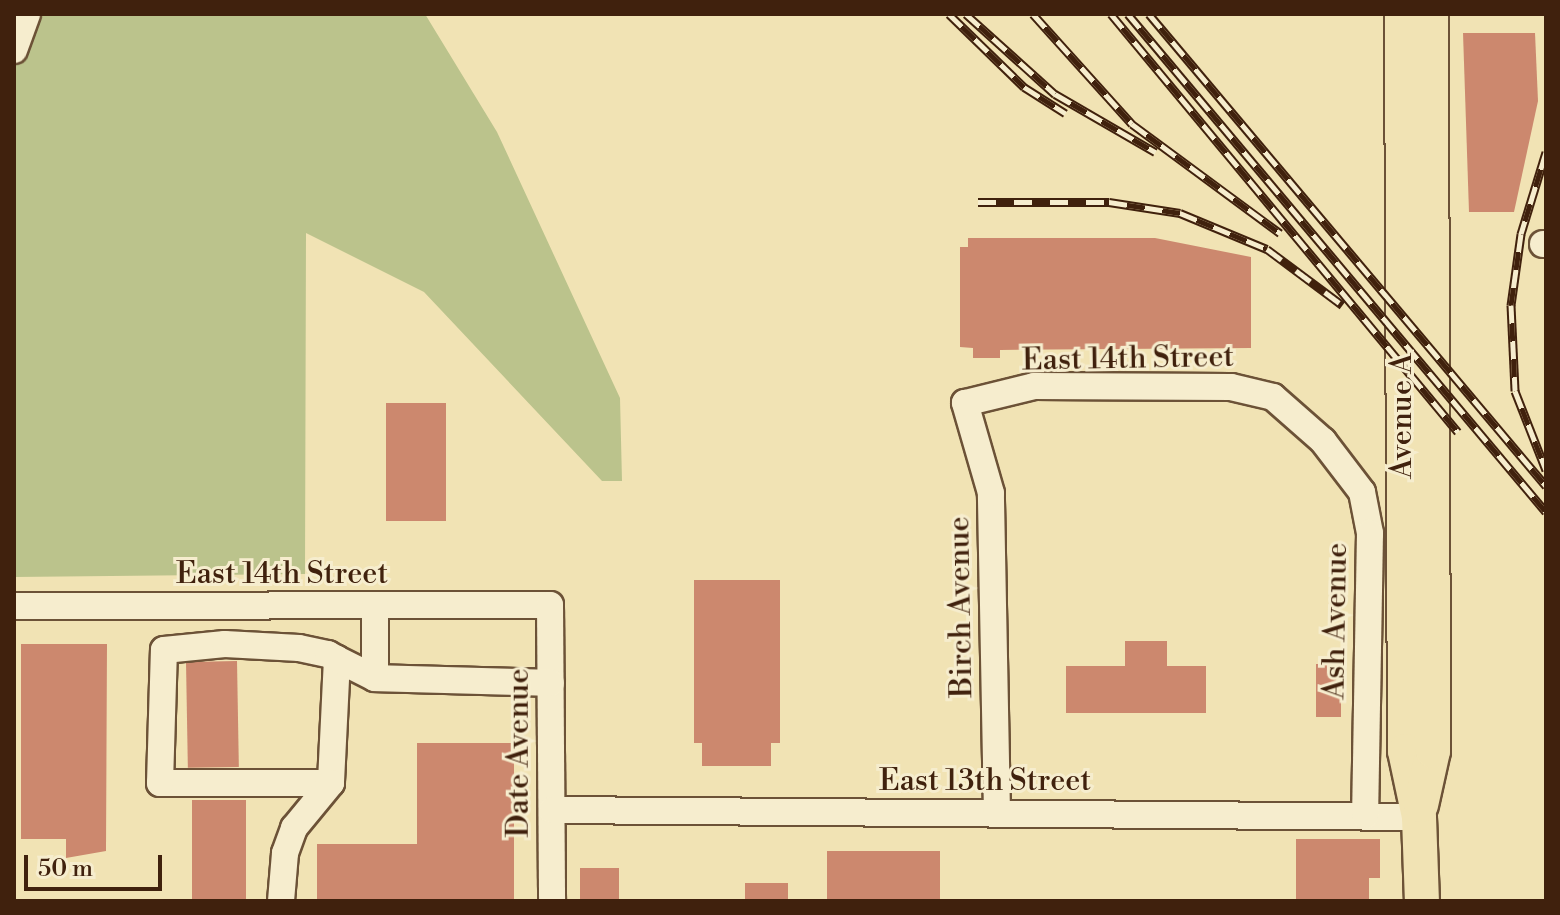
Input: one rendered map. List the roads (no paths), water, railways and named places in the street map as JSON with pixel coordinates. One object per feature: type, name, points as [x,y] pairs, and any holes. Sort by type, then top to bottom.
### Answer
[{"type":"main road","name":"Avenue A","points":[[1402,14],[1405,736],[1419,817],[1422,901]]},
{"type":"main road","name":"Avenue A","points":[[1419,817],[1433,751],[1431,14]]},
{"type":"street","points":[[14,50],[27,14]]},
{"type":"street","name":"East 14th Street","points":[[965,403],[1034,386],[1253,389],[1273,397],[1323,441]]},
{"type":"street","name":"Birch Avenue","points":[[965,403],[991,493],[997,813]]},
{"type":"street","name":"Ash Avenue","points":[[1323,441],[1362,492],[1370,533],[1365,816]]},
{"type":"street","name":"East 14th Street","points":[[14,606],[550,605]]},
{"type":"street","name":"Date Avenue","points":[[550,605],[552,901]]},
{"type":"street","points":[[375,606],[375,678]]},
{"type":"street","points":[[331,783],[160,783],[164,650],[225,644],[299,648],[337,659],[375,678],[551,683]]},
{"type":"street","points":[[281,901],[285,853],[294,828],[331,783],[337,659]]},
{"type":"street","name":"East 13th Street","points":[[552,810],[1419,817]]},
{"type":"railway","points":[[949,14],[1024,87],[1065,113]]},
{"type":"railway","points":[[966,14],[1055,94],[1155,152]]},
{"type":"railway","points":[[1033,14],[1132,124],[1280,233]]},
{"type":"railway","points":[[1111,14],[1458,432]]},
{"type":"railway","points":[[1128,14],[1546,512]]},
{"type":"railway","points":[[1149,14],[1546,486]]},
{"type":"railway","points":[[1546,152],[1521,234],[1511,305],[1515,391],[1546,470]]},
{"type":"railway","points":[[978,202],[1109,202],[1180,213],[1267,249],[1342,305]]}]
